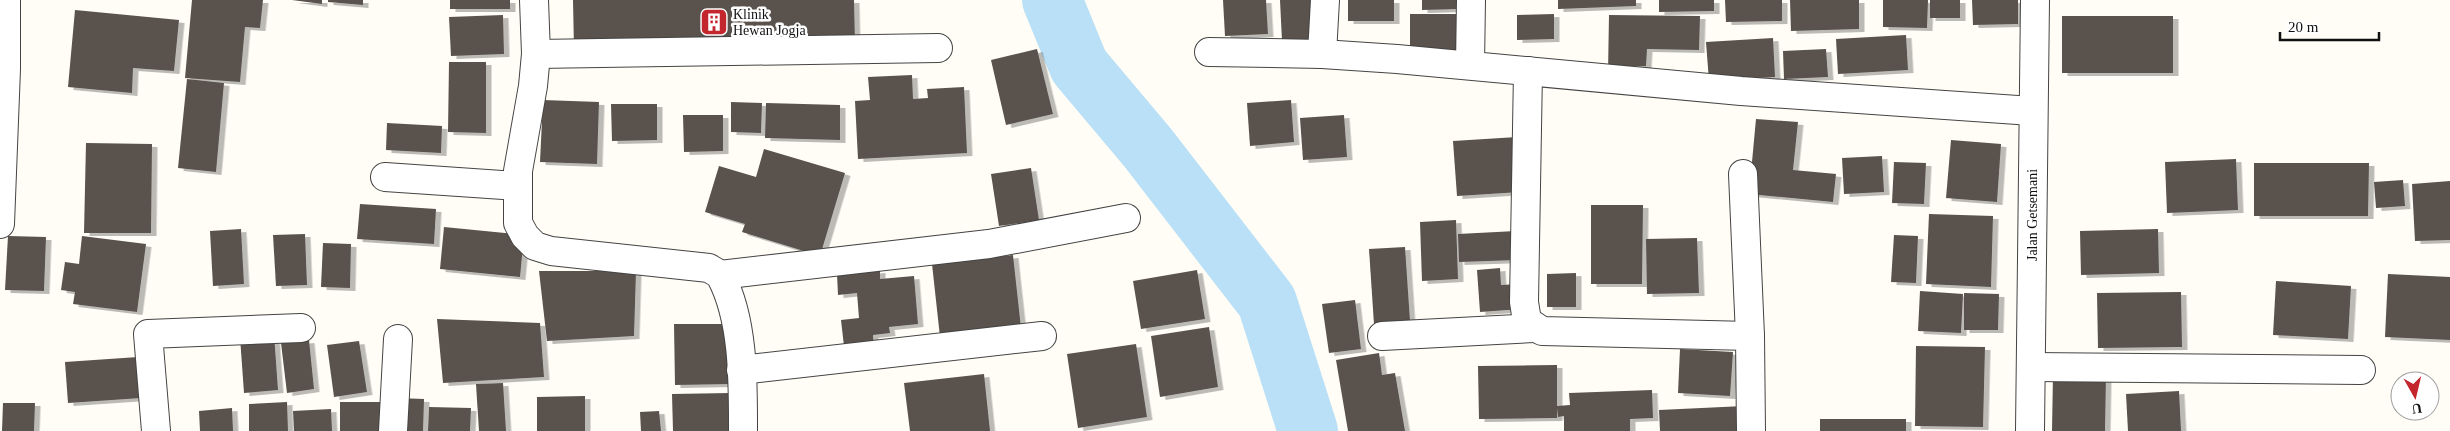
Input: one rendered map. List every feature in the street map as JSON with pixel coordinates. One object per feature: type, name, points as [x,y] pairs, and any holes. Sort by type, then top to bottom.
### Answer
[{"type":"street","points":[[0,224],[6,79],[6,0]]},
{"type":"street","points":[[534,0],[536,54],[533,86],[518,171],[518,223],[525,236],[535,246],[566,254],[709,268],[720,275],[734,314],[741,370],[743,431]]},
{"type":"street","points":[[1322,54],[1325,0]]},
{"type":"street","points":[[1470,66],[1471,0]]},
{"type":"street","name":"Jalan Getsemani","points":[[2030,431],[2032,111],[2035,0]]},
{"type":"street","points":[[536,54],[938,48]]},
{"type":"street","points":[[1209,52],[1322,54],[1741,91],[2032,111]]},
{"type":"street","points":[[1528,71],[1524,302],[1527,321],[1534,328]]},
{"type":"street","points":[[1742,174],[1750,336],[1751,431]]},
{"type":"street","points":[[385,177],[518,186]]},
{"type":"street","points":[[720,275],[989,244],[1126,218]]},
{"type":"street","points":[[156,431],[148,334],[301,328]]},
{"type":"street","points":[[1382,336],[1534,328],[1542,331],[1750,336]]},
{"type":"street","points":[[741,370],[1042,336]]},
{"type":"street","points":[[393,431],[398,340]]},
{"type":"street","points":[[2031,367],[2362,370]]},
{"type":"building","points":[[192,0],[263,0],[260,28],[245,27],[240,82],[185,78]]},
{"type":"building","points":[[292,0],[322,0],[322,4]]},
{"type":"building","points":[[328,0],[363,0],[363,5],[328,2]]},
{"type":"building","points":[[450,0],[510,0],[510,9],[450,9]]},
{"type":"building","name":"Klinik Hewan Jogja","points":[[573,0],[854,0],[855,43],[574,49]]},
{"type":"building","points":[[1223,0],[1266,0],[1268,34],[1225,36]]},
{"type":"building","points":[[1280,0],[1316,0],[1318,39],[1282,41]]},
{"type":"building","points":[[1348,0],[1394,0],[1394,21],[1348,21]]},
{"type":"building","points":[[1422,0],[1459,0],[1459,9],[1422,10]]},
{"type":"building","points":[[1558,0],[1636,0],[1636,6],[1558,9]]},
{"type":"building","points":[[1659,0],[1714,0],[1714,11],[1659,12]]},
{"type":"building","points":[[1725,0],[1782,0],[1782,21],[1726,22]]},
{"type":"building","points":[[1790,0],[1859,0],[1859,29],[1791,31]]},
{"type":"building","points":[[1883,0],[1928,0],[1927,28],[1883,27]]},
{"type":"building","points":[[1930,0],[1960,0],[1960,18],[1930,18]]},
{"type":"building","points":[[1972,0],[2018,0],[2018,24],[1973,25]]},
{"type":"building","points":[[75,10],[179,20],[174,71],[133,68],[132,93],[68,87]]},
{"type":"building","points":[[1410,14],[1456,14],[1456,50],[1410,50]]},
{"type":"building","points":[[1554,14],[1554,39],[1517,40],[1517,15]]},
{"type":"building","points":[[503,15],[504,54],[451,56],[449,17]]},
{"type":"building","points":[[1609,15],[1700,16],[1699,50],[1647,49],[1646,66],[1635,66],[1635,74],[1608,73]]},
{"type":"building","points":[[2062,16],[2173,16],[2173,73],[2062,73]]},
{"type":"building","points":[[1906,35],[1908,70],[1838,74],[1836,39]]},
{"type":"building","points":[[1773,38],[1775,77],[1709,81],[1706,42]]},
{"type":"building","points":[[1037,49],[1053,114],[1006,125],[991,60]]},
{"type":"building","points":[[1826,49],[1828,77],[1784,79],[1783,51]]},
{"type":"building","points":[[449,62],[486,62],[486,133],[448,132]]},
{"type":"building","points":[[912,75],[913,99],[928,98],[927,89],[964,87],[967,153],[858,159],[855,101],[870,100],[868,77]]},
{"type":"building","points":[[187,79],[224,83],[216,172],[178,168]]},
{"type":"building","points":[[543,100],[599,102],[597,164],[540,162]]},
{"type":"building","points":[[1291,100],[1294,142],[1250,146],[1247,103]]},
{"type":"building","points":[[731,102],[762,103],[761,133],[731,132]]},
{"type":"building","points":[[766,103],[840,105],[840,140],[765,138]]},
{"type":"building","points":[[611,104],[657,104],[657,140],[612,141]]},
{"type":"building","points":[[683,115],[723,115],[723,151],[684,152]]},
{"type":"building","points":[[1344,115],[1347,157],[1303,160],[1300,118]]},
{"type":"building","points":[[1756,119],[1798,122],[1793,170],[1836,174],[1833,202],[1749,194]]},
{"type":"building","points":[[387,123],[442,126],[441,153],[386,150]]},
{"type":"building","points":[[1517,137],[1520,192],[1457,196],[1453,141]]},
{"type":"building","points":[[1951,140],[2001,144],[1997,202],[1946,198]]},
{"type":"building","points":[[86,143],[152,144],[151,233],[84,233]]},
{"type":"building","points":[[764,149],[845,173],[820,256],[742,232],[745,224],[705,212],[719,166],[756,177]]},
{"type":"building","points":[[1882,156],[1884,192],[1844,194],[1842,158]]},
{"type":"building","points":[[2236,159],[2238,210],[2167,213],[2165,162]]},
{"type":"building","points":[[1894,162],[1926,163],[1924,204],[1892,203]]},
{"type":"building","points":[[2254,163],[2369,163],[2368,216],[2254,216]]},
{"type":"building","points":[[1031,168],[1039,220],[999,226],[991,174]]},
{"type":"building","points":[[2403,180],[2405,206],[2376,208],[2374,182]]},
{"type":"building","points":[[2450,181],[2450,240],[2415,241],[2412,184]]},
{"type":"building","points":[[360,204],[436,209],[434,244],[357,239]]},
{"type":"building","points":[[1591,205],[1643,205],[1642,284],[1591,284]]},
{"type":"building","points":[[1929,214],[1993,216],[1991,287],[1926,284]]},
{"type":"building","points":[[1456,220],[1458,279],[1422,281],[1420,222]]},
{"type":"building","points":[[444,227],[524,235],[520,277],[440,269]]},
{"type":"building","points":[[241,229],[244,284],[213,286],[210,231]]},
{"type":"building","points":[[2158,229],[2159,273],[2081,275],[2080,231]]},
{"type":"building","points":[[1516,231],[1517,260],[1459,262],[1458,234]]},
{"type":"building","points":[[305,234],[307,285],[276,286],[273,235]]},
{"type":"building","points":[[1894,235],[1918,236],[1916,283],[1891,282]]},
{"type":"building","points":[[8,236],[46,237],[44,291],[5,290]]},
{"type":"building","points":[[82,236],[146,244],[137,312],[73,304],[75,292],[61,290],[65,262],[79,264]]},
{"type":"building","points":[[1697,238],[1699,293],[1647,294],[1646,239]]},
{"type":"building","points":[[323,243],[351,244],[350,288],[321,287]]},
{"type":"building","points":[[1405,247],[1410,321],[1374,324],[1369,249]]},
{"type":"building","points":[[1013,255],[1021,328],[940,337],[932,264]]},
{"type":"building","points":[[1500,268],[1501,285],[1519,284],[1521,309],[1480,312],[1477,270]]},
{"type":"building","points":[[880,270],[880,279],[914,276],[918,324],[889,327],[890,333],[873,335],[874,352],[845,355],[841,320],[859,318],[857,293],[838,295],[837,274]]},
{"type":"building","points":[[1197,270],[1205,319],[1141,329],[1133,281]]},
{"type":"building","points":[[539,271],[636,271],[634,336],[547,341]]},
{"type":"building","points":[[1576,273],[1576,307],[1547,307],[1547,274]]},
{"type":"building","points":[[2388,274],[2450,277],[2450,340],[2385,337]]},
{"type":"building","points":[[2276,281],[2351,286],[2348,339],[2273,335]]},
{"type":"building","points":[[1920,291],[1963,294],[1961,333],[1918,331]]},
{"type":"building","points":[[2181,292],[2182,347],[2098,348],[2097,293]]},
{"type":"building","points":[[1964,293],[1999,294],[1998,330],[1964,330]]},
{"type":"building","points":[[1355,300],[1361,349],[1329,353],[1322,304]]},
{"type":"building","points":[[437,319],[540,323],[544,377],[443,383]]},
{"type":"building","points":[[674,324],[732,324],[732,384],[675,385]]},
{"type":"building","points":[[1209,327],[1218,387],[1160,397],[1151,336]]},
{"type":"building","points":[[274,334],[278,390],[244,393],[240,337]]},
{"type":"building","points":[[309,340],[314,389],[287,393],[281,343]]},
{"type":"building","points":[[359,341],[367,392],[334,397],[327,345]]},
{"type":"building","points":[[1136,344],[1147,417],[1078,428],[1067,354]]},
{"type":"building","points":[[1916,346],[1985,347],[1983,427],[1915,426]]},
{"type":"building","points":[[1680,349],[1733,352],[1730,396],[1678,393]]},
{"type":"building","points":[[1379,353],[1382,375],[1395,373],[1405,431],[1348,431],[1336,360]]},
{"type":"building","points":[[138,357],[141,398],[68,403],[65,362]]},
{"type":"building","points":[[1557,365],[1557,406],[1570,405],[1569,393],[1652,390],[1653,418],[1630,419],[1630,431],[1564,431],[1564,416],[1558,417],[1557,408],[1557,418],[1479,419],[1478,366]]},
{"type":"building","points":[[984,374],[990,431],[910,431],[904,383]]},
{"type":"building","points":[[2053,375],[2106,375],[2105,431],[2052,431]]},
{"type":"building","points":[[503,383],[506,431],[479,431],[476,384]]},
{"type":"building","points":[[2179,391],[2181,431],[2128,431],[2126,394]]},
{"type":"building","points":[[730,393],[730,431],[673,431],[672,394]]},
{"type":"building","points":[[585,396],[585,431],[537,431],[537,397]]},
{"type":"building","points":[[397,398],[424,399],[423,431],[397,431]]},
{"type":"building","points":[[287,402],[288,431],[249,431],[249,404]]},
{"type":"building","points":[[340,402],[380,402],[379,431],[340,431]]},
{"type":"building","points":[[3,403],[35,403],[34,431],[2,431]]},
{"type":"building","points":[[1744,406],[1745,431],[1660,431],[1659,410]]},
{"type":"building","points":[[429,407],[471,408],[470,431],[428,431]]},
{"type":"building","points":[[232,408],[233,431],[200,431],[199,411]]},
{"type":"building","points":[[331,409],[332,431],[294,431],[293,411]]},
{"type":"building","points":[[659,411],[661,431],[641,431],[640,412]]},
{"type":"building","points":[[1820,419],[1906,419],[1906,431],[1820,431]]},
{"type":"waterway","points":[[1052,0],[1079,66],[1148,148],[1267,302],[1308,431]]},
{"type":"place","name":"Klinik Hewan Jogja","points":[[714,22]]}]
